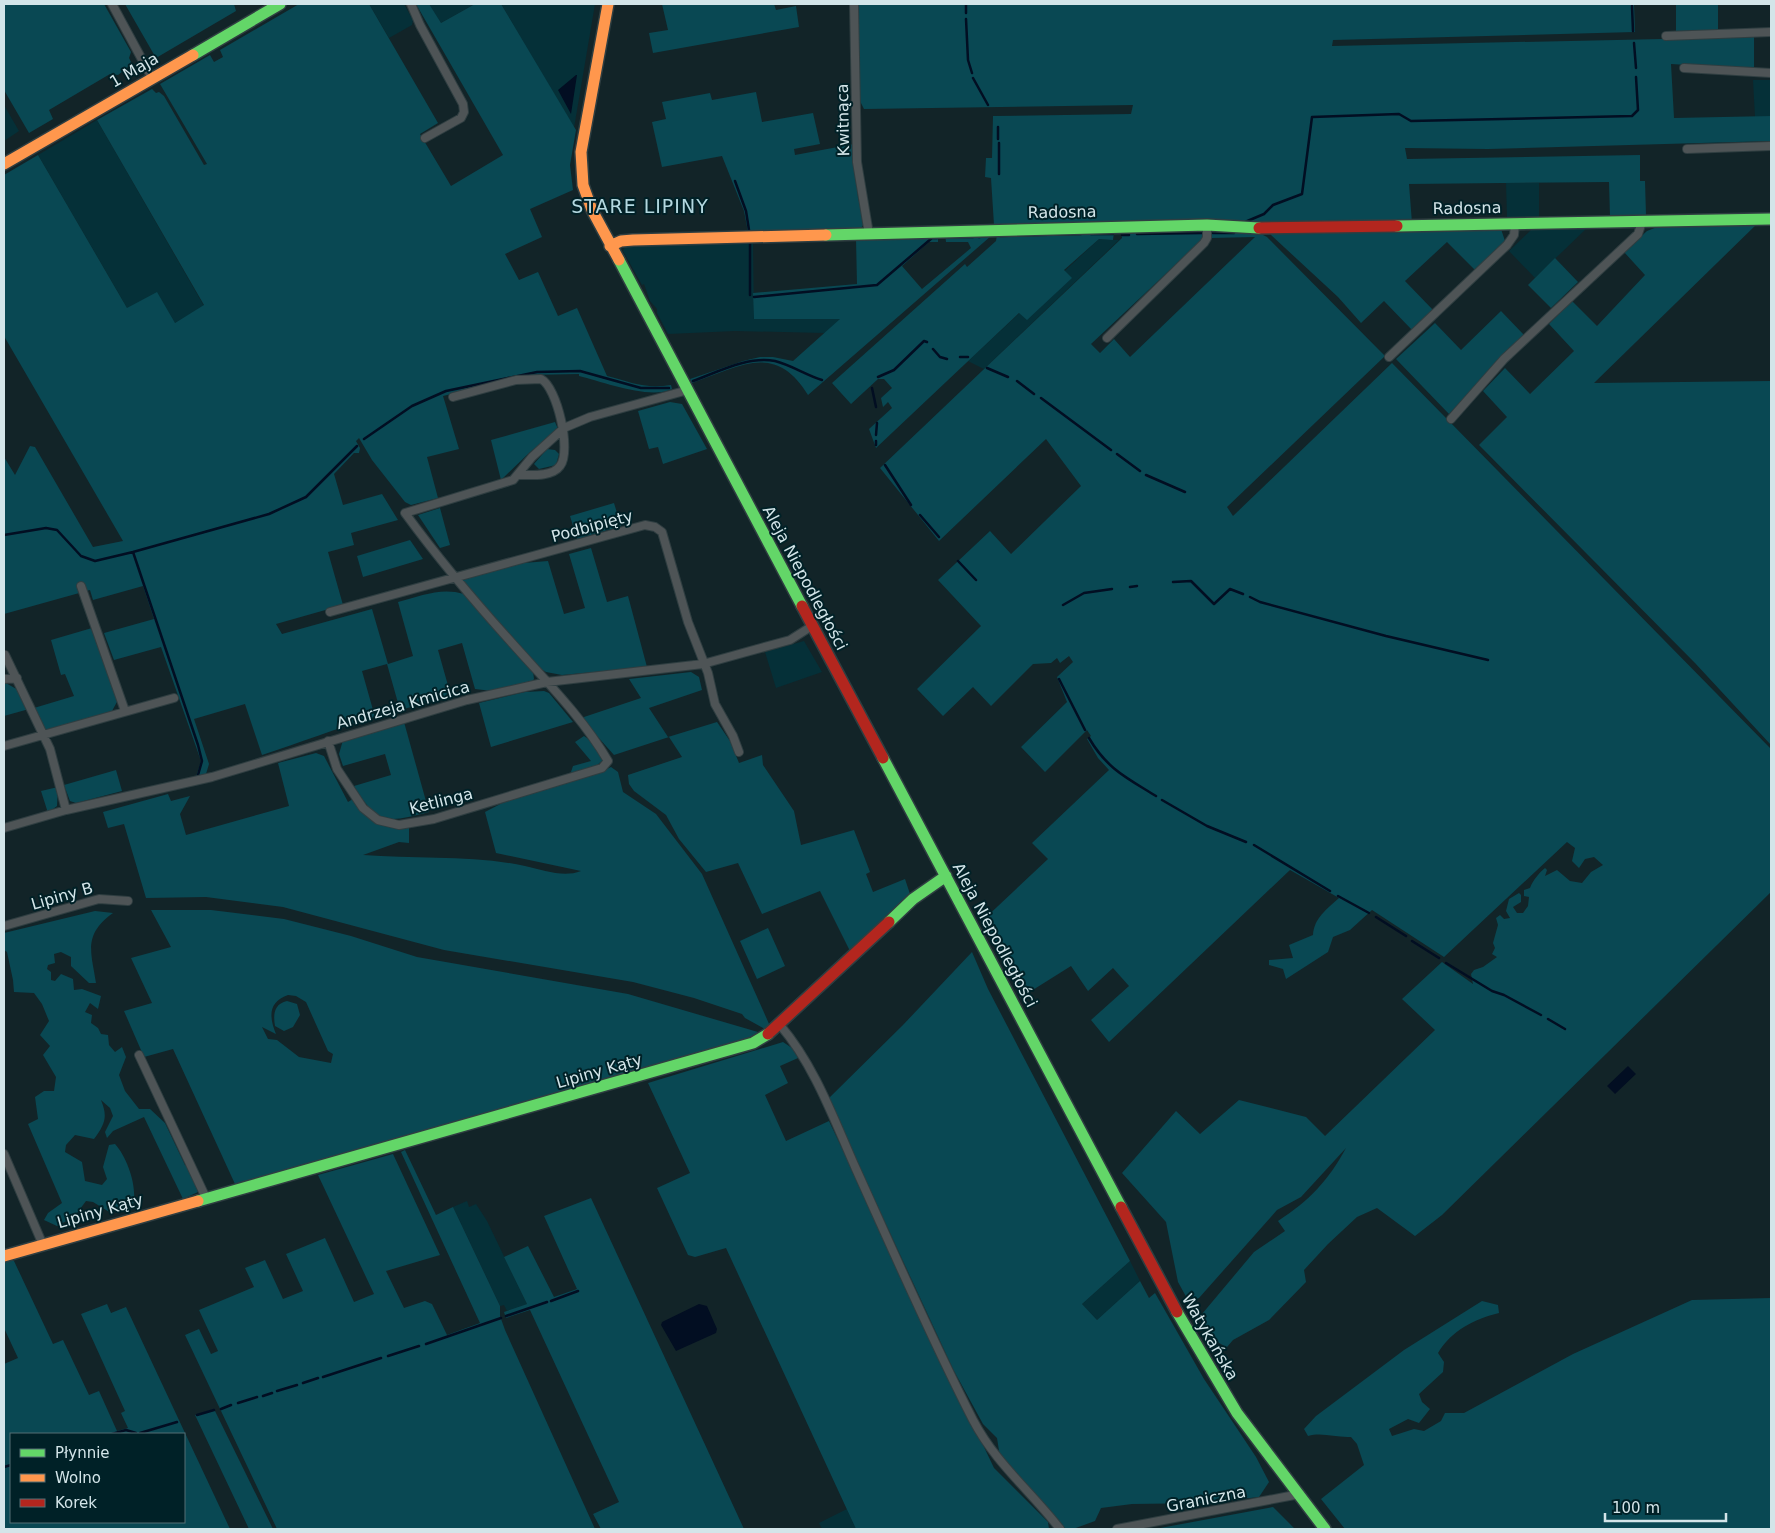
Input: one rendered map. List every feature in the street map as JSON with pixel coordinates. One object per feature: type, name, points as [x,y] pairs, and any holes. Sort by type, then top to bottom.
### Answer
[{"type":"street","points":[[112,4],[152,78]]},
{"type":"street","name":"1 Maja","points":[[4,164],[280,4]]},
{"type":"street","points":[[411,4],[420,25],[463,104],[464,112],[461,118],[425,138]]},
{"type":"street","name":"Aleja Niepodległości","points":[[608,4],[580,164],[586,198],[1090,1146]]},
{"type":"street","name":"Kwitnąca","points":[[854,4],[857,162],[870,234]]},
{"type":"street","points":[[1666,36],[1771,32]]},
{"type":"street","points":[[1684,68],[1771,73]]},
{"type":"street","points":[[1687,149],[1771,146]]},
{"type":"street","name":"Radosna","points":[[610,246],[623,240],[1208,225],[1260,228],[1771,219]]},
{"type":"street","points":[[1451,419],[1504,359],[1638,234],[1642,222]]},
{"type":"street","name":"Radosna","points":[[1389,356],[1507,245],[1514,235],[1515,224]]},
{"type":"street","points":[[1106,338],[1202,246],[1207,238],[1208,225]]},
{"type":"street","points":[[453,397],[516,380],[541,379],[551,389],[564,428],[561,465],[541,475],[519,475]]},
{"type":"street","points":[[547,682],[453,578],[405,513],[503,485],[519,475],[532,457],[564,428],[590,416],[688,390]]},
{"type":"street","name":"Podbipięty","points":[[330,612],[645,525],[655,527],[662,532],[678,592],[703,664],[708,673],[715,704],[739,752]]},
{"type":"street","points":[[81,586],[125,711]]},
{"type":"street","name":"Andrzeja Kmicica","points":[[4,828],[66,810],[212,777],[467,700],[547,682],[703,664],[790,640],[812,626]]},
{"type":"street","points":[[5,655],[44,734],[57,771],[66,810]]},
{"type":"street","points":[[4,679],[17,678]]},
{"type":"street","name":"Ketlinga","points":[[328,741],[337,769],[363,808],[378,820],[399,825],[434,819],[602,768],[608,761],[599,746],[547,682]]},
{"type":"street","points":[[4,746],[174,698]]},
{"type":"street","name":"Lipiny Kąty","points":[[4,1256],[753,1043],[780,1025],[912,899],[946,876]]},
{"type":"street","name":"Lipiny B","points":[[4,926],[99,899],[128,902]]},
{"type":"street","points":[[780,1025],[795,1042],[822,1093],[934,1339],[987,1445],[1003,1466],[1060,1529]]},
{"type":"street","points":[[139,1055],[206,1198]]},
{"type":"street","name":"Watykańska","points":[[1090,1146],[1207,1367],[1253,1435],[1325,1529]]},
{"type":"street","points":[[4,1154],[43,1245]]},
{"type":"street","name":"Graniczna","points":[[1117,1529],[1300,1494]]},
{"type":"shaded area","points":[[4,4],[104,4],[131,52],[129,58],[131,62],[118,75],[110,74],[49,110],[53,119],[29,133],[4,90]]},
{"type":"shaded area","points":[[125,4],[234,4],[236,11],[156,58]]},
{"type":"shaded area","points":[[299,4],[369,4],[438,123],[420,134],[451,186],[503,155],[416,4],[429,4],[441,23],[475,4],[501,4],[576,130],[570,165],[573,190],[530,209],[542,237],[505,254],[519,280],[538,272],[558,316],[577,308],[607,376],[645,385],[671,385],[672,389],[663,392],[639,391],[614,386],[579,376],[579,374],[528,375],[443,396],[459,449],[427,457],[438,498],[411,505],[405,502],[372,460],[359,438],[356,441],[360,448],[359,453],[354,453],[334,474],[343,505],[382,494],[398,520],[351,533],[354,545],[328,552],[343,605],[276,624],[282,634],[372,609],[388,664],[413,656],[398,602],[431,593],[456,592],[464,594],[533,671],[534,679],[532,682],[492,691],[475,689],[462,643],[438,650],[451,696],[400,710],[387,664],[362,671],[375,717],[262,755],[245,704],[194,719],[209,764],[206,774],[196,777],[201,761],[161,647],[114,660],[104,633],[154,619],[143,586],[93,600],[90,590],[4,614],[4,457],[15,475],[30,446],[35,447],[93,547],[123,541],[4,336],[4,175],[38,155],[127,308],[157,292],[175,323],[204,305],[97,120],[152,89],[164,96],[204,165],[207,164],[160,84],[210,55],[214,62],[223,57],[220,50]]},
{"type":"shaded area","points":[[369,4],[404,4],[413,20],[412,25],[389,38]]},
{"type":"shaded area","points":[[416,4],[475,4],[441,23]]},
{"type":"shaded area","points":[[501,4],[595,4],[574,128],[518,33]]},
{"type":"shaded area","points":[[662,4],[774,4],[776,10],[796,6],[799,27],[653,53],[649,33],[668,30]]},
{"type":"shaded area","points":[[858,4],[1634,4],[1635,32],[1333,40],[1332,46],[1754,37],[1754,69],[1671,64],[1674,118],[1771,116],[1771,141],[1488,149],[1405,148],[1407,159],[1640,155],[1640,181],[1645,181],[1646,215],[1610,216],[1609,182],[1409,184],[1412,223],[994,225],[991,178],[985,177],[986,158],[992,158],[993,116],[1131,114],[1133,105],[864,109],[859,99]]},
{"type":"shaded area","points":[[1676,4],[1718,4],[1718,30],[1676,31]]},
{"type":"shaded area","points":[[577,75],[571,114],[558,90]]},
{"type":"shaded area","points":[[1753,80],[1771,80],[1771,116],[1755,117]]},
{"type":"shaded area","points":[[756,92],[762,122],[813,113],[820,144],[794,149],[795,155],[854,144],[858,198],[863,216],[863,225],[860,230],[748,232],[744,211],[722,156],[662,167],[652,122],[666,119],[662,102],[710,93],[712,100]]},
{"type":"shaded area","points":[[4,105],[19,131],[4,141]]},
{"type":"shaded area","points":[[97,120],[204,306],[175,323],[127,308],[38,155]]},
{"type":"shaded area","points":[[1506,183],[1539,183],[1539,217],[1507,217]]},
{"type":"shaded area","points":[[1759,222],[1594,383],[1771,381],[1771,745],[1695,663],[1479,445],[1507,417],[1483,391],[1505,368],[1530,394],[1574,351],[1549,324],[1572,301],[1597,326],[1645,275],[1624,252],[1647,231],[1662,225]]},
{"type":"shaded area","points":[[1203,228],[1204,238],[1091,344],[1100,353],[1114,339],[1130,357],[1255,237],[1211,238],[1212,231],[1259,233],[1267,237],[1385,356],[1227,507],[1233,516],[1392,363],[1771,749],[1771,892],[1442,1215],[1415,1236],[1377,1208],[1357,1217],[1304,1270],[1306,1282],[1269,1320],[1233,1340],[1227,1347],[1209,1334],[1204,1325],[1202,1314],[1254,1252],[1285,1231],[1278,1221],[1300,1205],[1317,1189],[1346,1148],[1301,1197],[1277,1210],[1199,1298],[1189,1302],[1178,1282],[1166,1222],[1122,1173],[1176,1111],[1200,1134],[1239,1100],[1306,1117],[1325,1136],[1435,1030],[1402,999],[1442,962],[1473,984],[1471,974],[1474,970],[1483,967],[1497,957],[1492,954],[1495,948],[1493,943],[1498,925],[1496,918],[1500,915],[1504,919],[1510,918],[1506,911],[1509,899],[1519,893],[1521,895],[1521,902],[1513,907],[1517,913],[1523,913],[1528,906],[1529,897],[1524,896],[1524,890],[1530,888],[1536,877],[1545,868],[1547,870],[1545,876],[1557,870],[1570,881],[1582,883],[1591,872],[1603,865],[1594,857],[1585,859],[1579,868],[1572,861],[1575,848],[1567,842],[1444,957],[1372,910],[1350,930],[1333,937],[1328,952],[1286,979],[1283,969],[1269,965],[1269,960],[1293,958],[1289,945],[1313,935],[1319,919],[1339,898],[1290,870],[1109,1042],[1091,1020],[1129,986],[1113,968],[1088,991],[1071,966],[1020,998],[1016,983],[981,922],[1048,859],[1032,843],[1109,770],[1098,758],[1087,739],[1091,736],[1087,730],[1045,772],[1021,747],[1067,702],[1057,677],[1073,662],[1069,656],[1060,663],[1057,658],[1051,663],[1033,664],[991,706],[973,687],[943,716],[917,689],[981,626],[938,580],[990,531],[1011,554],[1081,486],[1046,439],[939,541],[880,468],[1122,238],[1121,232]]},
{"type":"shaded area","points":[[1587,228],[1535,278],[1509,251],[1531,230]]},
{"type":"shaded area","points":[[1501,229],[1505,241],[1475,270],[1447,242],[1405,281],[1433,310],[1412,330],[1384,301],[1361,323],[1338,297],[1271,235],[1271,232]]},
{"type":"shaded area","points":[[1114,232],[1113,240],[1099,239],[1064,270],[1072,278],[1027,320],[1019,313],[876,448],[869,429],[892,408],[888,402],[883,407],[881,398],[892,388],[884,379],[878,379],[851,404],[832,383],[965,264],[967,267],[996,241],[997,235]]},
{"type":"shaded area","points":[[945,234],[991,236],[808,395],[795,378],[783,368],[769,363],[741,366],[692,383],[690,379],[760,357],[773,357],[793,361],[840,319],[754,319],[753,293],[857,284],[856,239],[938,236],[938,242],[929,242],[902,266],[922,289],[971,248],[968,242],[946,242]]},
{"type":"shaded area","points":[[1099,239],[1119,240],[984,369],[968,361]]},
{"type":"shaded area","points":[[753,242],[754,319],[841,319],[825,333],[735,331],[668,334],[657,313],[657,309],[650,301],[644,284],[642,285],[623,251],[626,243]]},
{"type":"shaded area","points":[[1555,258],[1578,282],[1551,308],[1528,285]]},
{"type":"shaded area","points":[[1501,311],[1524,335],[1449,414],[1396,359],[1435,323],[1461,350]]},
{"type":"shaded area","points":[[670,402],[682,404],[707,449],[663,464],[658,447],[649,449],[638,411]]},
{"type":"shaded area","points":[[555,422],[558,429],[501,480],[491,440]]},
{"type":"shaded area","points":[[547,449],[555,450],[559,454],[556,465],[539,469],[534,464]]},
{"type":"shaded area","points":[[614,503],[621,526],[577,539],[570,516]]},
{"type":"shaded area","points":[[440,508],[450,545],[440,548],[418,515]]},
{"type":"shaded area","points":[[410,540],[423,559],[363,577],[357,556]]},
{"type":"shaded area","points":[[591,548],[607,602],[628,596],[647,667],[562,675],[546,672],[535,665],[463,581],[463,578],[512,564],[548,561],[564,614],[585,608],[569,554]]},
{"type":"shaded area","points":[[92,628],[118,700],[112,711],[49,730],[44,729],[34,708],[74,696],[65,674],[61,675],[51,640]]},
{"type":"shaded area","points":[[804,641],[822,672],[776,688],[765,652]]},
{"type":"shaded area","points":[[691,672],[699,677],[702,690],[649,708],[668,737],[717,722],[730,741],[739,763],[762,755],[763,765],[794,811],[801,845],[854,830],[870,872],[866,874],[873,892],[905,879],[910,894],[850,951],[820,891],[762,914],[738,863],[706,872],[679,839],[666,815],[634,791],[629,784],[628,775],[682,757],[669,737],[614,755],[581,718],[641,698],[629,679]]},
{"type":"shaded area","points":[[4,682],[20,691],[29,709],[4,716]]},
{"type":"shaded area","points":[[544,691],[549,693],[573,722],[491,747],[479,703],[525,692]]},
{"type":"shaded area","points":[[404,722],[429,812],[403,818],[384,818],[370,808],[354,786],[391,775],[385,754],[343,766],[339,754],[343,740]]},
{"type":"shaded area","points":[[584,736],[596,746],[603,760],[596,766],[570,775],[573,766],[591,761],[575,742]]},
{"type":"shaded area","points":[[316,753],[324,756],[348,802],[353,799],[365,813],[377,822],[391,826],[409,827],[409,843],[399,842],[363,855],[486,860],[560,874],[581,871],[496,853],[485,812],[508,800],[611,767],[618,772],[623,792],[656,814],[702,874],[770,1026],[765,1029],[745,1018],[742,1014],[694,998],[633,982],[444,950],[283,907],[206,897],[146,898],[124,824],[108,828],[103,812],[168,794],[171,801],[190,796],[180,814],[186,835],[289,806],[278,763]]},
{"type":"shaded area","points":[[116,770],[122,791],[76,803],[70,801],[64,785]]},
{"type":"shaded area","points":[[58,787],[57,806],[48,813],[41,791]]},
{"type":"shaded area","points":[[151,910],[211,910],[284,919],[351,936],[417,957],[628,994],[758,1032],[743,1043],[235,1184],[173,1049],[144,1057],[124,1011],[152,1003],[131,958],[171,947]],"holes":[[[288,995],[296,996],[306,1002],[328,1051],[333,1054],[331,1063],[299,1057],[277,1040],[268,1039],[262,1027],[276,1034],[271,1016],[274,1006],[281,998]]]},
{"type":"shaded area","points":[[95,911],[113,913],[97,929],[91,944],[96,983],[89,983],[71,966],[71,957],[61,952],[54,954],[55,963],[48,965],[47,969],[51,972],[51,980],[55,981],[61,974],[73,979],[74,990],[82,989],[101,996],[98,1009],[90,1003],[85,1012],[92,1015],[91,1023],[98,1028],[101,1034],[108,1035],[109,1045],[115,1052],[122,1047],[126,1057],[119,1075],[125,1091],[139,1109],[150,1109],[165,1123],[185,1165],[190,1168],[198,1192],[183,1199],[144,1117],[113,1131],[107,1138],[105,1132],[113,1116],[110,1108],[101,1100],[105,1116],[98,1134],[94,1139],[75,1135],[66,1145],[65,1152],[82,1162],[85,1181],[102,1185],[107,1179],[103,1167],[109,1145],[115,1144],[120,1150],[131,1175],[134,1193],[132,1208],[111,1213],[93,1202],[86,1201],[74,1217],[57,1226],[44,1220],[48,1213],[62,1203],[28,1124],[38,1119],[35,1097],[44,1091],[54,1091],[56,1077],[43,1055],[50,1046],[40,1035],[49,1021],[42,1004],[34,993],[14,992],[7,952],[4,950],[4,933]]},
{"type":"shaded area","points":[[768,928],[785,966],[757,979],[740,941]]},
{"type":"shaded area","points":[[972,952],[988,989],[1130,1261],[1082,1304],[1097,1320],[1140,1281],[1149,1298],[1155,1293],[1204,1379],[1256,1457],[1269,1482],[1259,1497],[1204,1503],[1132,1504],[1101,1508],[1095,1521],[1073,1529],[1066,1529],[1000,1457],[997,1438],[983,1424],[953,1369],[828,1099],[903,1025]]},
{"type":"shaded area","points":[[287,1001],[297,1004],[300,1015],[293,1027],[284,1031],[275,1026],[274,1014],[279,1004]]},
{"type":"shaded area","points":[[783,1042],[792,1048],[798,1058],[780,1066],[788,1083],[765,1095],[786,1141],[829,1121],[994,1468],[1048,1522],[1049,1529],[856,1529],[726,1248],[695,1257],[688,1255],[657,1188],[690,1173],[648,1083]]},
{"type":"shaded area","points":[[1628,1066],[1636,1074],[1615,1094],[1607,1086]]},
{"type":"shaded area","points":[[405,1150],[436,1215],[453,1207],[500,1306],[500,1316],[505,1330],[595,1529],[277,1529],[185,1335],[199,1329],[211,1354],[218,1351],[199,1310],[254,1287],[245,1268],[265,1260],[283,1299],[303,1291],[286,1254],[325,1238],[354,1302],[374,1294],[318,1175],[393,1154],[440,1255],[386,1271],[404,1308],[425,1301],[432,1304],[447,1335],[480,1323],[401,1152]]},
{"type":"shaded area","points":[[591,1198],[744,1529],[601,1529],[593,1514],[619,1502],[530,1310],[506,1318],[504,1312],[527,1304],[504,1257],[528,1246],[554,1297],[577,1289],[544,1216]]},
{"type":"shaded area","points":[[467,1201],[469,1207],[476,1204],[487,1221],[527,1304],[507,1311],[504,1305],[500,1306],[453,1207]]},
{"type":"shaded area","points":[[10,1259],[14,1261],[53,1344],[63,1340],[89,1395],[99,1391],[117,1431],[128,1428],[121,1413],[125,1411],[81,1314],[107,1304],[111,1313],[126,1307],[230,1529],[4,1529],[4,1364],[18,1358],[4,1328],[4,1261]]},
{"type":"shaded area","points":[[1130,1261],[1140,1281],[1097,1320],[1082,1304]]},
{"type":"shaded area","points":[[1771,1298],[1771,1529],[1345,1529],[1321,1499],[1364,1465],[1357,1444],[1351,1437],[1308,1436],[1304,1429],[1316,1416],[1404,1350],[1482,1301],[1498,1305],[1499,1313],[1472,1322],[1456,1332],[1443,1345],[1438,1353],[1444,1362],[1443,1372],[1419,1394],[1422,1402],[1430,1409],[1419,1423],[1408,1419],[1389,1429],[1392,1436],[1414,1429],[1424,1431],[1441,1421],[1445,1413],[1464,1413],[1573,1354],[1692,1300]]},
{"type":"shaded area","points":[[699,1304],[707,1306],[717,1329],[716,1333],[676,1351],[661,1325],[662,1322]]},
{"type":"shaded area","points":[[214,1409],[273,1529],[249,1529],[195,1415]]},
{"type":"shaded area","points":[[1273,1507],[1295,1529],[1155,1529]]},
{"type":"shaded area","points":[[847,1509],[856,1529],[822,1529],[819,1523]]},
{"type":"waterway","points":[[966,4],[966,13]]},
{"type":"waterway","points":[[1632,6],[1633,31]]},
{"type":"waterway","points":[[966,19],[968,60],[972,73]]},
{"type":"waterway","points":[[1634,43],[1636,68]]},
{"type":"waterway","points":[[1245,222],[1264,214],[1273,205],[1302,194],[1312,117],[1399,114],[1411,121],[1632,116],[1638,110],[1636,77]]},
{"type":"waterway","points":[[973,78],[988,105]]},
{"type":"waterway","points":[[998,127],[998,139]]},
{"type":"waterway","points":[[999,143],[999,174]]},
{"type":"waterway","points":[[735,181],[746,211],[749,230]]},
{"type":"waterway","points":[[1137,234],[1202,233]]},
{"type":"waterway","points":[[1213,233],[1234,233]]},
{"type":"waterway","points":[[999,234],[1000,236],[1081,234]]},
{"type":"waterway","points":[[1091,234],[1113,234]]},
{"type":"waterway","points":[[1122,235],[1129,235]]},
{"type":"waterway","points":[[979,237],[987,236]]},
{"type":"waterway","points":[[947,237],[973,237]]},
{"type":"waterway","points":[[754,297],[877,285],[932,238],[937,238]]},
{"type":"waterway","points":[[750,243],[750,295]]},
{"type":"waterway","points":[[878,377],[894,370],[924,341],[927,342]]},
{"type":"waterway","points":[[933,349],[940,357],[947,359]]},
{"type":"waterway","points":[[960,357],[968,357]]},
{"type":"waterway","points":[[693,381],[743,363],[764,360],[775,361],[793,367],[822,380]]},
{"type":"waterway","points":[[987,368],[1008,377]]},
{"type":"waterway","points":[[364,439],[412,406],[446,391],[537,372],[580,371],[641,388],[669,388]]},
{"type":"waterway","points":[[1017,381],[1034,394]]},
{"type":"waterway","points":[[872,388],[876,407]]},
{"type":"waterway","points":[[1041,398],[1111,450]]},
{"type":"waterway","points":[[876,435],[877,423]]},
{"type":"waterway","points":[[4,535],[46,528],[57,530],[81,556],[95,561],[133,552],[269,514],[306,497],[357,446]]},
{"type":"waterway","points":[[1117,454],[1140,471]]},
{"type":"waterway","points":[[885,465],[911,505]]},
{"type":"waterway","points":[[1146,475],[1185,492]]},
{"type":"waterway","points":[[920,515],[939,537]]},
{"type":"waterway","points":[[133,552],[198,745],[202,761],[198,775]]},
{"type":"waterway","points":[[958,561],[976,580]]},
{"type":"waterway","points":[[1173,582],[1191,581],[1214,604],[1230,589],[1243,594]]},
{"type":"waterway","points":[[1130,587],[1137,586]]},
{"type":"waterway","points":[[1063,605],[1084,593],[1112,589]]},
{"type":"waterway","points":[[1250,597],[1260,602],[1386,636],[1488,660]]},
{"type":"waterway","points":[[1059,679],[1085,730]]},
{"type":"waterway","points":[[1089,738],[1103,758],[1118,772],[1156,796]]},
{"type":"waterway","points":[[1162,800],[1207,826],[1246,842]]},
{"type":"waterway","points":[[1254,845],[1330,891]]},
{"type":"waterway","points":[[1338,896],[1369,913]]},
{"type":"waterway","points":[[1376,917],[1406,936]]},
{"type":"waterway","points":[[1412,941],[1439,958]]},
{"type":"waterway","points":[[1446,963],[1492,991],[1504,995],[1541,1015]]},
{"type":"waterway","points":[[1548,1019],[1565,1029]]},
{"type":"waterway","points":[[551,1301],[578,1291]]},
{"type":"waterway","points":[[506,1316],[547,1302]]},
{"type":"waterway","points":[[426,1344],[501,1318]]},
{"type":"waterway","points":[[388,1356],[419,1346]]},
{"type":"waterway","points":[[323,1377],[381,1358]]},
{"type":"waterway","points":[[303,1383],[318,1378]]},
{"type":"waterway","points":[[277,1391],[297,1385]]},
{"type":"waterway","points":[[263,1396],[272,1393]]},
{"type":"waterway","points":[[238,1403],[257,1397]]},
{"type":"waterway","points":[[221,1409],[231,1405]]},
{"type":"waterway","points":[[197,1415],[214,1410]]},
{"type":"waterway","points":[[140,1433],[177,1422]]},
{"type":"waterway","points":[[116,1433],[126,1430],[136,1433]]},
{"type":"waterway","points":[[4,1467],[10,1465]]},
{"type":"traffic: fast","points":[[193,55],[280,4]]},
{"type":"traffic: fast","points":[[1397,226],[1771,219]]},
{"type":"traffic: fast","points":[[826,235],[1207,225],[1259,228]]},
{"type":"traffic: fast","points":[[619,260],[802,606]]},
{"type":"traffic: fast","points":[[883,758],[1121,1207]]},
{"type":"traffic: fast","points":[[889,922],[913,899],[946,876]]},
{"type":"traffic: fast","points":[[198,1201],[753,1043],[768,1034]]},
{"type":"traffic: fast","points":[[1177,1312],[1237,1413],[1325,1529]]},
{"type":"traffic: slow","points":[[608,4],[581,152],[583,185],[592,210],[619,260]]},
{"type":"traffic: slow","points":[[4,164],[193,55]]},
{"type":"traffic: slow","points":[[610,246],[621,241],[633,240],[826,235]]},
{"type":"traffic: slow","points":[[4,1256],[198,1201]]},
{"type":"traffic: jam","points":[[1259,228],[1397,226]]},
{"type":"traffic: jam","points":[[802,606],[883,758]]},
{"type":"traffic: jam","points":[[768,1034],[889,922]]},
{"type":"traffic: jam","points":[[1121,1207],[1177,1312]]},
{"type":"district","name":"STARE LIPINY","points":[[640,206]]}]
